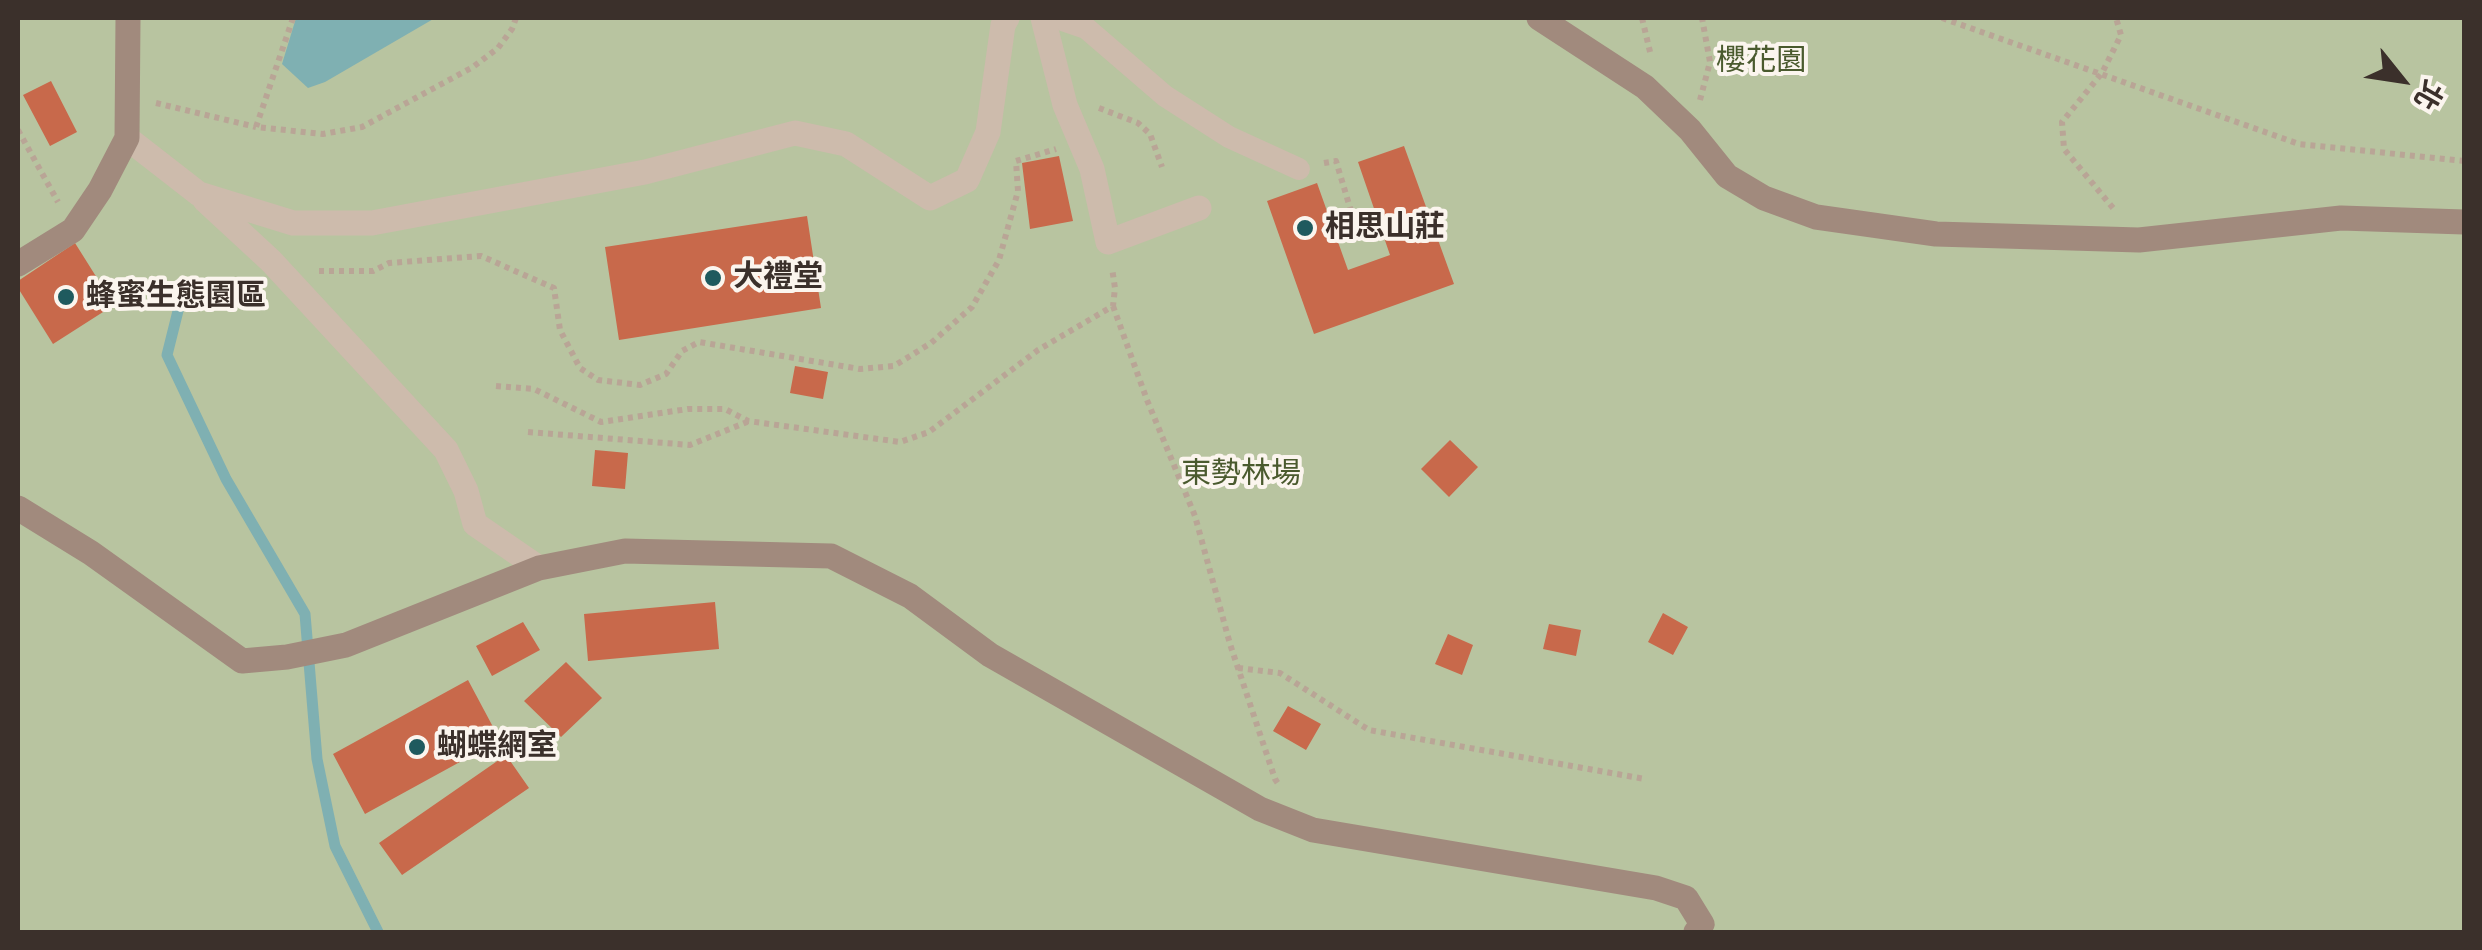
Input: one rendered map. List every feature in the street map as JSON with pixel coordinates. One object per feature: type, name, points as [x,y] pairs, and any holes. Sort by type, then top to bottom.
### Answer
[{"type":"street","points":[[18,264],[73,230],[100,190],[127,138],[128,18]]},
{"type":"street","points":[[199,194],[294,223],[372,223],[645,172],[796,133],[846,144],[930,198],[966,180],[988,132],[1007,18]]},
{"type":"street","points":[[1044,18],[1066,105],[1092,169],[1108,242],[1199,208]]},
{"type":"street","points":[[1539,18],[1645,87],[1690,130],[1726,176],[1764,198],[1816,216],[1936,234],[2139,240],[2341,218],[2464,222]]},
{"type":"street","points":[[127,138],[199,194],[271,261],[446,450],[466,490],[475,524],[539,568]]},
{"type":"street","points":[[18,508],[91,553],[242,661],[346,645],[539,568],[625,552],[830,556],[910,596],[990,655],[1260,809],[1313,830],[1656,888],[1686,898],[1702,924],[1696,932]]},
{"type":"lane","points":[[1057,18],[1086,28],[1165,96],[1229,137],[1299,169]]},
{"type":"path","points":[[256,127],[293,18]]},
{"type":"path","points":[[128,96],[256,127],[323,134],[362,127],[474,67],[498,48],[516,18]]},
{"type":"path","points":[[1690,130],[1710,62],[1702,18]]},
{"type":"path","points":[[1942,18],[2299,144],[2464,162]]},
{"type":"path","points":[[2116,18],[2122,35],[2102,73],[2062,122],[2064,149],[2139,240]]},
{"type":"path","points":[[1066,105],[1094,105],[1138,123],[1150,134],[1162,167]]},
{"type":"path","points":[[18,130],[73,230]]},
{"type":"path","points":[[271,261],[312,272],[373,271],[389,263],[481,256],[554,288],[560,330],[580,368],[598,380],[640,386],[666,374],[682,351],[699,342],[860,370],[894,366],[931,343],[972,307],[999,260],[1018,190],[1016,161],[1081,142]]},
{"type":"path","points":[[1299,169],[1336,161],[1360,241]]},
{"type":"path","points":[[1108,242],[1114,288],[1112,306],[1195,516],[1238,668],[1275,779],[1313,830]]},
{"type":"path","points":[[496,386],[534,389],[601,422],[688,408],[725,408],[748,421],[900,442],[929,432],[1038,350],[1112,306]]},
{"type":"path","points":[[528,432],[690,446],[748,421]]},
{"type":"path","points":[[1238,668],[1280,673],[1369,730],[1645,779]]},
{"type":"green space","name":"東勢林場","points":[[18,18],[2464,18],[2464,932],[18,932]]},
{"type":"water","points":[[296,18],[435,18],[308,88],[282,64]]},
{"type":"building","points":[[51,81],[77,132],[50,146],[23,95]]},
{"type":"building","name":"相思山莊","points":[[1404,146],[1454,284],[1314,334],[1267,201],[1317,183],[1348,270],[1390,255],[1358,162]]},
{"type":"building","points":[[1059,156],[1073,221],[1030,229],[1022,163]]},
{"type":"building","name":"大禮堂","points":[[807,216],[821,308],[619,340],[605,247]]},
{"type":"building","name":"蜂蜜生態園區","points":[[75,243],[114,305],[53,344],[18,288],[18,281]]},
{"type":"building","points":[[795,366],[828,372],[823,399],[790,393]]},
{"type":"building","points":[[1450,440],[1478,467],[1449,497],[1421,469]]},
{"type":"building","points":[[595,450],[628,453],[625,489],[592,486]]},
{"type":"building","points":[[715,602],[719,649],[588,661],[584,614]]},
{"type":"building","points":[[1663,613],[1688,627],[1673,655],[1648,642]]},
{"type":"building","points":[[523,622],[540,650],[492,676],[476,646]]},
{"type":"building","points":[[1549,624],[1581,630],[1576,656],[1543,649]]},
{"type":"building","points":[[1448,634],[1473,645],[1462,675],[1435,664]]},
{"type":"building","points":[[566,662],[602,698],[561,737],[524,701]]},
{"type":"building","name":"蝴蝶網室","points":[[468,680],[500,740],[365,814],[333,754]]},
{"type":"building","points":[[1288,706],[1321,724],[1306,750],[1273,731]]},
{"type":"building","points":[[506,755],[529,788],[402,875],[379,843]]},
{"type":"waterway","points":[[184,287],[167,355],[226,479],[305,614],[317,759],[335,846],[378,932]]},
{"type":"place","name":"相思山莊","points":[[1305,228]]},
{"type":"place","name":"大禮堂","points":[[713,278]]},
{"type":"place","name":"蜂蜜生態園區","points":[[66,297]]},
{"type":"place","name":"蝴蝶網室","points":[[417,747]]},
{"type":"park label","name":"櫻花園","points":[[1761,62]]}]
